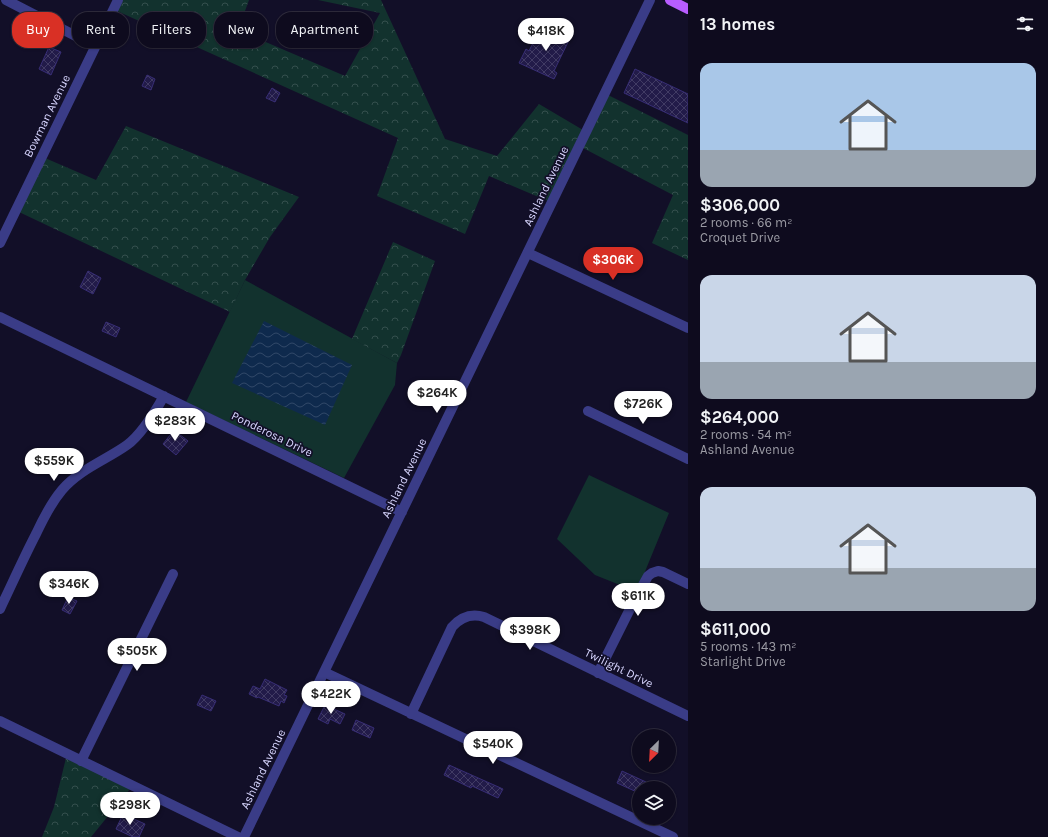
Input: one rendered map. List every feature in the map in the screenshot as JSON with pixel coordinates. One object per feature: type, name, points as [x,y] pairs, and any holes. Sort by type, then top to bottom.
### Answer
[{"type":"main road","points":[[670,0],[688,9]]},
{"type":"street","points":[[6,0],[72,34]]},
{"type":"street","name":"Bowman Avenue","points":[[112,12],[118,0]]},
{"type":"street","name":"Ashland Avenue","points":[[244,837],[650,0]]},
{"type":"street","name":"Bowman Avenue","points":[[0,242],[94,48]]},
{"type":"street","points":[[528,253],[688,328]]},
{"type":"street","name":"Ponderosa Drive","points":[[0,318],[402,512]]},
{"type":"street","points":[[0,609],[45,516],[57,496],[73,479],[128,444],[136,437],[164,396]]},
{"type":"street","points":[[588,412],[688,459]]},
{"type":"street","points":[[598,672],[632,605],[648,576],[652,572],[663,572],[688,584]]},
{"type":"street","points":[[81,761],[173,574]]},
{"type":"street","name":"Twilight Drive","points":[[411,714],[452,627],[464,617],[471,615],[484,617],[688,716]]},
{"type":"street","points":[[324,672],[673,837]]},
{"type":"street","points":[[0,721],[238,837]]},
{"type":"green space","points":[[122,0],[249,0],[245,12],[214,12],[214,48],[268,48],[268,43],[276,46],[276,48],[280,48],[345,76],[361,48],[373,48],[373,26],[380,13],[318,0],[381,0],[445,139],[497,156],[539,104],[583,130],[548,201],[489,176],[465,234],[377,196],[398,138],[199,48],[206,48],[206,12],[137,12],[137,20],[129,16],[129,12],[117,11]]},
{"type":"green space","points":[[608,95],[688,135],[688,260],[652,243],[673,195],[583,148]]},
{"type":"green space","points":[[126,126],[299,197],[270,237],[245,280],[230,312],[19,212],[45,158],[96,180]]},
{"type":"green space","points":[[393,242],[435,261],[397,363],[352,339]]},
{"type":"green space","points":[[245,280],[397,363],[395,385],[344,478],[186,402]]},
{"type":"green space","points":[[589,475],[669,513],[644,574],[635,591],[595,575],[557,539]]},
{"type":"green space","points":[[66,758],[130,789],[91,837],[42,837],[54,807]]},
{"type":"water","points":[[264,321],[352,365],[325,425],[232,383]]},
{"type":"building","points":[[542,25],[570,38],[554,71],[557,73],[554,79],[519,63],[526,49],[529,51]]},
{"type":"building","points":[[49,48],[61,52],[51,75],[39,69]]},
{"type":"building","points":[[635,69],[688,94],[688,123],[624,93]]},
{"type":"building","points":[[147,75],[155,79],[151,90],[142,86]]},
{"type":"building","points":[[272,88],[280,93],[275,102],[266,98]]},
{"type":"building","points":[[88,271],[101,278],[93,294],[80,287]]},
{"type":"building","points":[[106,322],[120,328],[116,337],[102,331]]},
{"type":"building","points":[[174,430],[188,441],[176,455],[163,444]]},
{"type":"building","points":[[68,597],[77,601],[70,614],[62,610]]},
{"type":"building","points":[[265,679],[287,690],[284,695],[287,696],[284,703],[281,701],[279,706],[249,694],[253,686],[260,689]]},
{"type":"building","points":[[202,695],[216,701],[211,711],[197,705]]},
{"type":"building","points":[[325,705],[345,714],[340,724],[330,719],[328,724],[318,719]]},
{"type":"building","points":[[356,720],[374,728],[370,738],[352,730]]},
{"type":"building","points":[[449,765],[503,789],[498,798],[472,786],[471,788],[444,775]]},
{"type":"building","points":[[622,771],[644,781],[632,781],[632,790],[617,783]]},
{"type":"building","points":[[123,814],[145,824],[139,837],[133,837],[116,829]]}]
